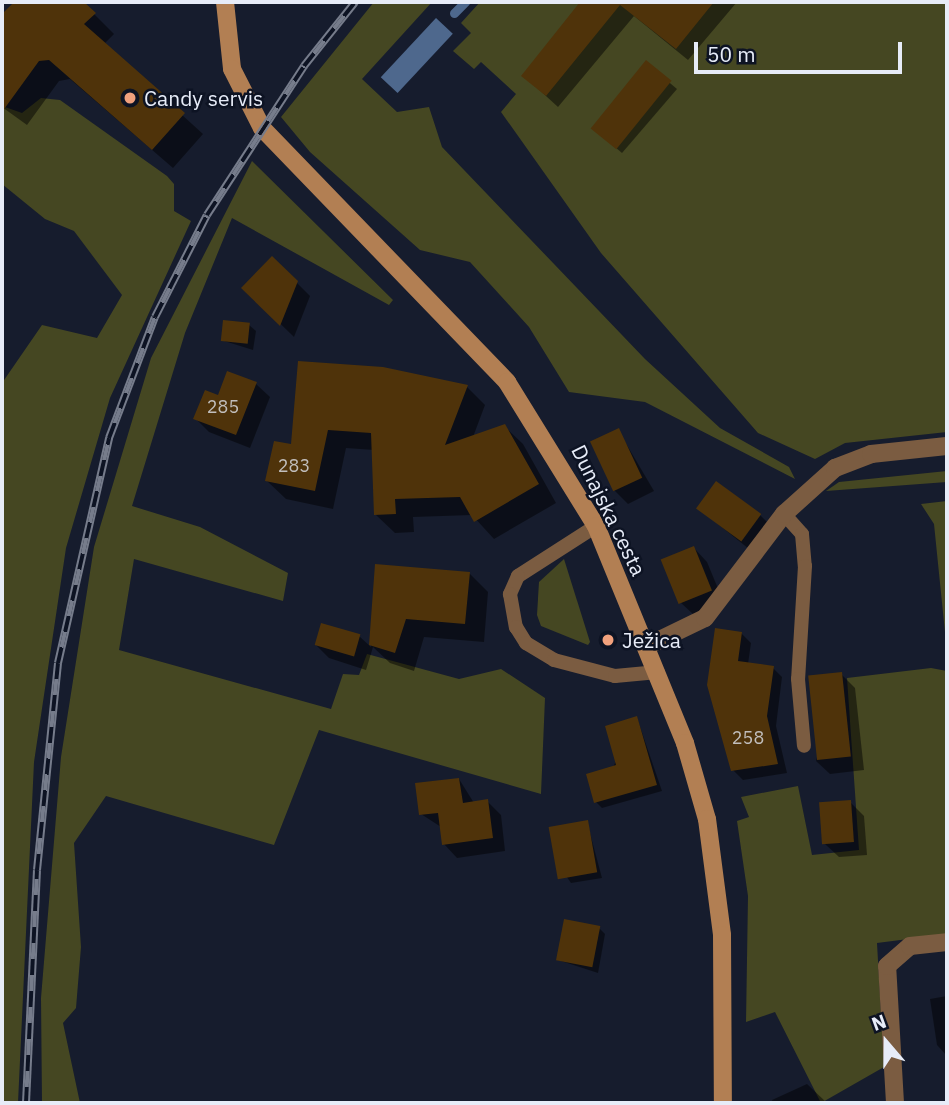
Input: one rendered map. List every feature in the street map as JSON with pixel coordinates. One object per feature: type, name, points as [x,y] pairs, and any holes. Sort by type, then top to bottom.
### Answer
[{"type":"main road","name":"Dunajska cesta","points":[[225,2],[232,69],[262,128],[507,382],[596,526],[658,672],[697,782],[715,863],[723,1103]]},
{"type":"street","points":[[647,646],[705,618],[784,513],[848,461],[947,446]]},
{"type":"street","points":[[895,1103],[887,966],[910,946],[947,942]]},
{"type":"lane","points":[[784,513],[803,534],[805,566],[797,679],[804,746]]},
{"type":"lane","points":[[596,526],[518,576],[510,594],[516,627],[526,643],[554,660],[615,676],[658,672]]},
{"type":"green space","points":[[374,2],[432,2],[362,79],[397,112],[429,107],[442,147],[645,359],[720,428],[789,467],[795,479],[645,402],[569,392],[529,327],[470,262],[420,250],[310,152],[281,117]]},
{"type":"green space","points":[[480,2],[947,2],[947,432],[845,443],[815,459],[758,433],[601,253],[501,112],[516,94],[481,62],[474,69],[453,51],[471,33],[461,23]]},
{"type":"green space","points":[[41,98],[60,100],[167,176],[174,184],[174,211],[191,221],[110,398],[66,548],[34,762],[18,1103],[2,1103],[2,383],[42,325],[97,338],[122,295],[74,231],[45,219],[2,184],[2,106],[22,113]]},
{"type":"green space","points":[[252,161],[393,300],[389,305],[232,218],[185,333],[132,506],[200,527],[288,573],[283,601],[134,559],[119,650],[331,709],[343,674],[359,675],[367,654],[459,679],[501,669],[545,698],[541,794],[319,730],[274,845],[106,796],[74,843],[81,947],[76,1008],[63,1023],[80,1103],[42,1103],[41,998],[61,757],[94,547],[151,358]]},
{"type":"green space","points":[[947,471],[947,482],[826,491],[839,482]]},
{"type":"green space","points":[[947,501],[947,652],[934,524],[921,504]]},
{"type":"green space","points":[[564,559],[590,642],[588,645],[541,626],[537,615],[539,582]]},
{"type":"green space","points":[[931,668],[947,671],[947,934],[877,943],[884,1067],[821,1103],[775,1012],[746,1022],[748,896],[737,821],[749,817],[741,797],[798,786],[812,855],[859,850],[847,678]]},
{"type":"water","points":[[436,18],[453,34],[398,93],[381,77]]},
{"type":"building","points":[[14,2],[84,2],[96,13],[84,24],[185,113],[152,150],[49,60],[39,61],[2,112],[2,14]]},
{"type":"building","points":[[580,2],[714,2],[676,49],[620,5],[546,96],[521,76]]},
{"type":"building","points":[[646,60],[672,81],[616,149],[591,128]]},
{"type":"building","points":[[272,256],[298,281],[280,326],[241,288]]},
{"type":"building","points":[[223,320],[250,323],[248,344],[221,341]]},
{"type":"building","points":[[298,361],[383,367],[468,385],[445,445],[505,424],[539,484],[474,522],[460,497],[395,499],[396,514],[374,515],[371,433],[328,430],[315,491],[265,481],[274,441],[291,444]]},
{"type":"building","points":[[227,371],[257,382],[236,435],[193,419],[205,390],[218,395]]},
{"type":"building","points":[[619,428],[642,478],[613,491],[590,442]]},
{"type":"building","points":[[716,481],[761,514],[741,541],[696,509]]},
{"type":"building","points":[[694,546],[712,591],[679,604],[661,559]]},
{"type":"building","points":[[375,564],[470,572],[465,624],[406,619],[395,653],[369,645]]},
{"type":"building","points":[[321,623],[360,634],[354,656],[315,645]]},
{"type":"building","points":[[715,628],[742,632],[738,661],[774,666],[767,716],[778,764],[731,771],[707,685]]},
{"type":"building","points":[[842,672],[851,757],[817,760],[808,676]]},
{"type":"building","points":[[637,716],[657,785],[594,803],[586,774],[616,765],[605,726]]},
{"type":"building","points":[[459,778],[463,803],[488,799],[493,838],[442,845],[438,813],[419,815],[415,783]]},
{"type":"building","points":[[851,800],[854,842],[822,844],[819,802]]},
{"type":"building","points":[[588,820],[597,872],[558,879],[549,827]]},
{"type":"building","points":[[564,919],[600,926],[592,967],[556,960]]},
{"type":"waterway","points":[[454,13],[465,2]]},
{"type":"railway","points":[[26,1103],[37,870],[58,663],[109,438],[155,317],[207,215],[304,66],[355,2]]},
{"type":"place","name":"Candy servis","points":[[130,98]]},
{"type":"place","name":"Ježica","points":[[608,640]]}]
